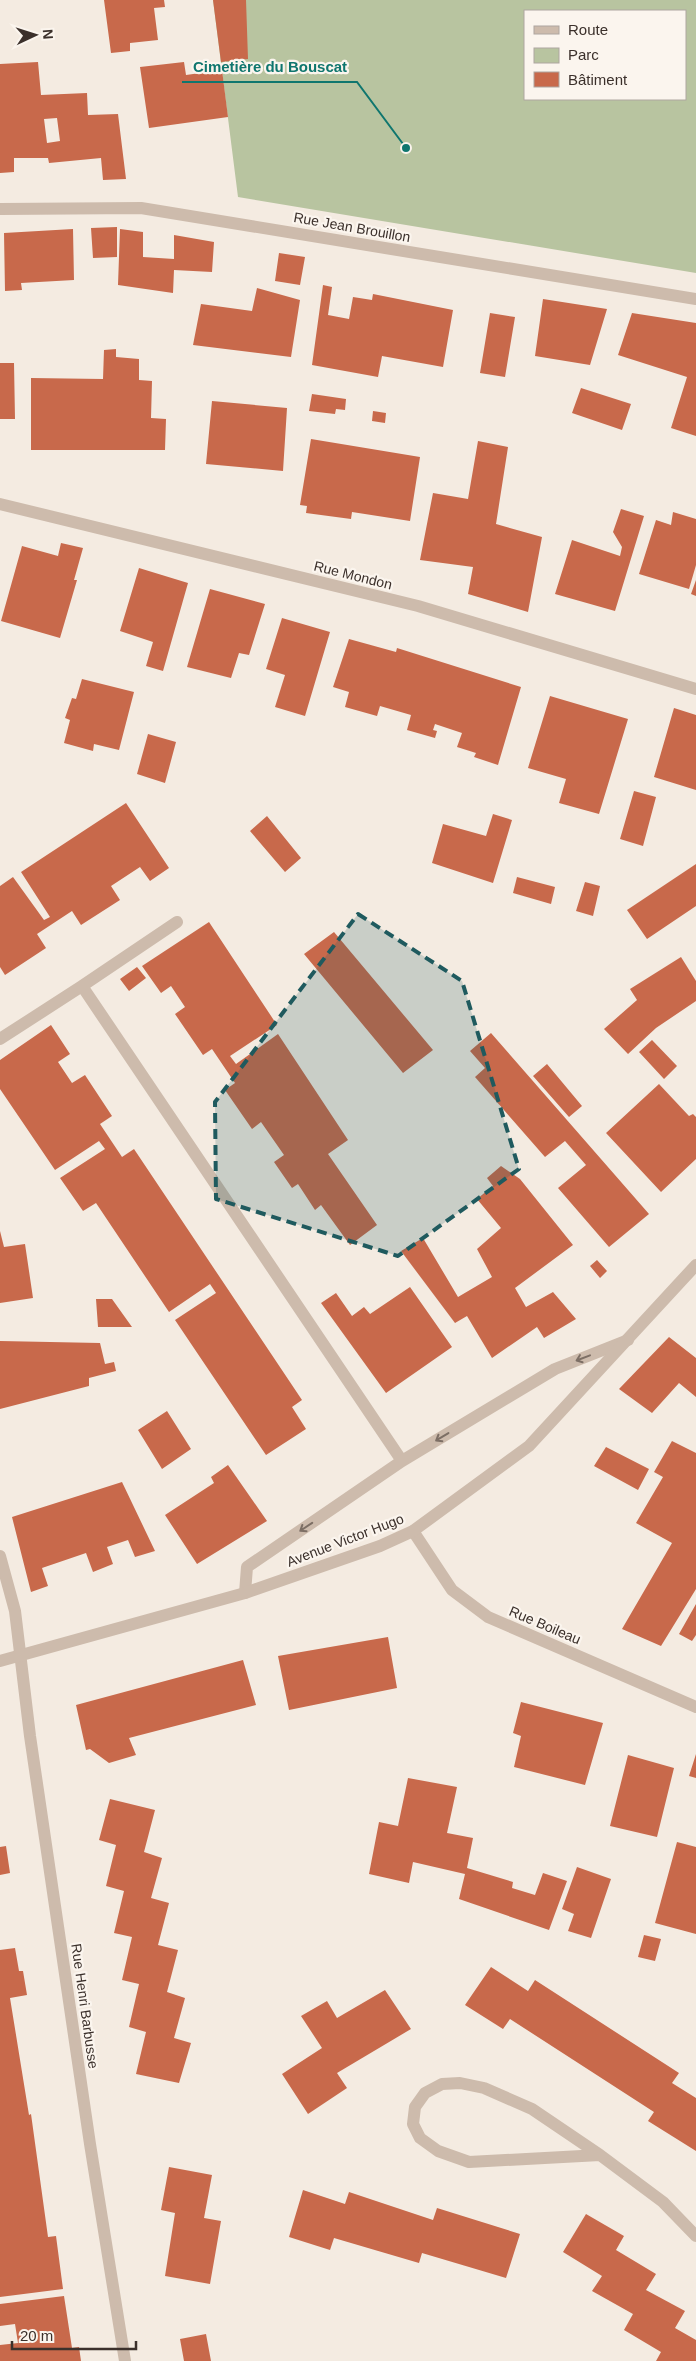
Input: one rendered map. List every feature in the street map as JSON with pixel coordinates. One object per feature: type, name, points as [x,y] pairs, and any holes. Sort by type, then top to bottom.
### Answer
[{"type":"street","name":"Rue Jean Brouillon","points":[[0,209],[141,208],[696,299]]},
{"type":"street","name":"Rue Mondon","points":[[0,504],[418,606],[696,689]]},
{"type":"street","points":[[0,1039],[177,922]]},
{"type":"street","points":[[82,986],[402,1461]]},
{"type":"street","name":"Avenue Victor Hugo","points":[[0,1661],[245,1593],[380,1546],[413,1531],[529,1446],[696,1266]]},
{"type":"street","points":[[245,1593],[247,1567],[402,1461],[555,1369],[628,1340]]},
{"type":"street","name":"Rue Boileau","points":[[413,1531],[452,1590],[488,1618],[696,1707]]},
{"type":"street","name":"Rue Henri Barbusse","points":[[0,1556],[15,1611],[30,1736],[90,2144],[125,2361]]},
{"type":"street","points":[[600,2156],[469,2162],[438,2151],[420,2138],[413,2124],[415,2107],[425,2093],[442,2084],[460,2083],[484,2088],[532,2110],[600,2156],[663,2202],[696,2236]]},
{"type":"highlighted area","points":[[358,914],[462,981],[519,1169],[398,1256],[216,1199],[215,1102]]},
{"type":"green space","points":[[213,0],[696,0],[696,273],[238,197]]},
{"type":"building","points":[[104,0],[164,0],[165,7],[154,8],[158,40],[130,43],[130,51],[111,53]]},
{"type":"building","points":[[213,0],[246,0],[248,59],[221,62]]},
{"type":"building","points":[[38,62],[41,95],[87,93],[88,115],[118,114],[126,179],[103,180],[101,158],[49,163],[48,158],[14,158],[14,172],[0,173],[0,64]],"holes":[[[57,118],[60,141],[47,143],[44,119]]]},
{"type":"building","points":[[184,62],[186,75],[222,70],[228,117],[149,128],[140,67]]},
{"type":"building","points":[[117,227],[117,257],[93,258],[91,228]]},
{"type":"building","points":[[73,229],[74,280],[21,283],[22,290],[5,291],[4,233]]},
{"type":"building","points":[[120,229],[143,232],[143,257],[174,259],[174,235],[214,242],[212,272],[174,270],[173,293],[118,285]]},
{"type":"building","points":[[279,253],[305,257],[300,285],[275,281]]},
{"type":"building","points":[[323,285],[332,287],[328,315],[349,319],[353,297],[372,300],[373,294],[453,310],[443,367],[382,356],[378,377],[312,365]]},
{"type":"building","points":[[257,288],[300,300],[291,357],[193,345],[201,304],[252,311]]},
{"type":"building","points":[[543,299],[607,309],[590,365],[535,356]]},
{"type":"building","points":[[490,313],[515,317],[505,377],[480,373]]},
{"type":"building","points":[[632,313],[696,323],[696,436],[671,428],[687,377],[618,355]]},
{"type":"building","points":[[116,349],[116,357],[139,359],[139,380],[152,381],[151,418],[166,419],[165,450],[31,450],[31,378],[103,379],[104,350]]},
{"type":"building","points":[[0,363],[14,363],[15,419],[0,419]]},
{"type":"building","points":[[581,388],[631,404],[622,430],[572,413]]},
{"type":"building","points":[[312,394],[346,399],[345,410],[336,409],[335,414],[309,411]]},
{"type":"building","points":[[212,401],[287,408],[283,471],[206,464]]},
{"type":"building","points":[[373,411],[386,413],[385,423],[372,421]]},
{"type":"building","points":[[311,439],[420,457],[410,521],[352,512],[351,519],[306,513],[307,506],[300,505]]},
{"type":"building","points":[[478,441],[508,447],[496,524],[542,537],[528,612],[468,594],[473,567],[420,560],[433,493],[468,499]]},
{"type":"building","points":[[621,509],[644,516],[615,611],[555,594],[572,540],[620,556],[622,547],[613,532]]},
{"type":"building","points":[[673,512],[696,519],[696,565],[689,589],[639,574],[656,520],[671,525]]},
{"type":"building","points":[[61,543],[83,548],[74,580],[77,580],[60,638],[1,621],[22,546],[58,556]]},
{"type":"building","points":[[139,568],[188,583],[163,671],[146,666],[153,642],[120,631]]},
{"type":"building","points":[[696,580],[696,596],[691,594]]},
{"type":"building","points":[[210,589],[265,604],[249,655],[239,653],[231,678],[187,667]]},
{"type":"building","points":[[282,618],[330,632],[305,716],[275,707],[285,675],[266,669]]},
{"type":"building","points":[[349,639],[396,652],[397,648],[521,687],[498,765],[474,757],[476,753],[457,747],[462,733],[435,724],[433,730],[437,731],[435,738],[407,730],[411,715],[380,706],[377,716],[345,707],[349,692],[333,687]]},
{"type":"building","points":[[82,679],[134,692],[119,750],[94,744],[93,751],[64,743],[70,720],[65,718],[72,698],[76,699]]},
{"type":"building","points":[[550,696],[628,719],[599,814],[559,803],[566,779],[528,768]]},
{"type":"building","points":[[674,708],[696,715],[696,790],[654,777]]},
{"type":"building","points":[[148,734],[176,742],[165,783],[137,774]]},
{"type":"building","points":[[634,791],[656,797],[643,846],[620,839]]},
{"type":"building","points":[[126,803],[169,868],[150,881],[140,867],[111,886],[120,900],[81,925],[72,911],[37,934],[46,948],[5,975],[0,967],[0,886],[13,877],[44,920],[50,917],[21,872]]},
{"type":"building","points":[[493,814],[512,820],[493,883],[432,863],[443,824],[486,836]]},
{"type":"building","points":[[267,816],[301,858],[285,872],[250,831]]},
{"type":"building","points":[[696,864],[696,906],[647,939],[627,910]]},
{"type":"building","points":[[517,877],[555,887],[551,904],[513,893]]},
{"type":"building","points":[[585,882],[600,886],[593,916],[576,911]]},
{"type":"building","points":[[209,922],[277,1025],[230,1056],[236,1064],[278,1034],[348,1140],[328,1154],[377,1225],[350,1245],[321,1205],[315,1210],[298,1184],[292,1188],[274,1162],[284,1155],[261,1122],[252,1129],[225,1090],[235,1083],[212,1049],[203,1055],[175,1014],[185,1007],[171,986],[161,993],[142,966]]},
{"type":"building","points":[[334,932],[433,1050],[403,1073],[304,954]]},
{"type":"building","points":[[681,957],[696,981],[696,1001],[656,1028],[628,1054],[604,1029],[637,1000],[630,989]]},
{"type":"building","points":[[137,967],[146,978],[129,991],[120,979]]},
{"type":"building","points":[[51,1025],[70,1054],[58,1062],[72,1083],[85,1075],[112,1116],[100,1124],[122,1157],[134,1149],[302,1400],[292,1407],[306,1429],[266,1455],[175,1320],[216,1293],[210,1284],[169,1312],[96,1203],[83,1211],[60,1178],[105,1149],[99,1141],[55,1170],[0,1089],[0,1060]]},
{"type":"building","points":[[491,1033],[649,1214],[609,1247],[558,1188],[586,1165],[565,1141],[545,1157],[475,1077],[485,1068],[470,1051]]},
{"type":"building","points":[[652,1040],[677,1066],[664,1079],[639,1052]]},
{"type":"building","points":[[547,1064],[582,1106],[569,1117],[533,1076]]},
{"type":"building","points":[[659,1084],[689,1116],[693,1114],[696,1117],[696,1159],[661,1192],[606,1133]]},
{"type":"building","points":[[501,1166],[520,1179],[573,1245],[515,1288],[526,1307],[553,1292],[576,1319],[544,1338],[537,1327],[492,1358],[467,1316],[455,1323],[401,1251],[423,1238],[458,1297],[492,1277],[477,1249],[501,1228],[477,1199],[493,1186],[487,1178]]},
{"type":"building","points":[[0,1231],[4,1247],[25,1244],[33,1298],[0,1303]]},
{"type":"building","points":[[597,1260],[607,1271],[600,1278],[590,1266]]},
{"type":"building","points":[[410,1287],[452,1347],[386,1393],[321,1303],[336,1293],[352,1316],[364,1307],[370,1314]]},
{"type":"building","points":[[96,1299],[112,1299],[132,1327],[98,1327]]},
{"type":"building","points":[[669,1337],[696,1358],[696,1397],[679,1383],[652,1413],[619,1389]]},
{"type":"building","points":[[0,1341],[100,1343],[105,1364],[114,1362],[116,1371],[89,1378],[89,1386],[0,1409]]},
{"type":"building","points":[[167,1411],[191,1449],[162,1469],[138,1430]]},
{"type":"building","points":[[672,1441],[696,1453],[696,1589],[661,1646],[622,1629],[672,1543],[636,1523],[663,1477],[654,1472]]},
{"type":"building","points":[[606,1447],[649,1469],[638,1490],[594,1466]]},
{"type":"building","points":[[228,1465],[267,1521],[197,1564],[165,1515],[214,1483],[211,1477]]},
{"type":"building","points":[[122,1482],[155,1551],[135,1557],[128,1540],[107,1547],[113,1564],[93,1572],[86,1553],[42,1568],[48,1586],[31,1592],[12,1517]]},
{"type":"building","points":[[696,1604],[696,1635],[692,1641],[679,1634]]},
{"type":"building","points":[[388,1637],[397,1688],[289,1710],[278,1656]]},
{"type":"building","points":[[243,1660],[256,1705],[129,1738],[136,1755],[109,1763],[90,1749],[86,1750],[76,1705]]},
{"type":"building","points":[[521,1702],[603,1723],[585,1785],[514,1767],[521,1736],[513,1733]]},
{"type":"building","points":[[696,1754],[696,1778],[689,1776]]},
{"type":"building","points":[[628,1755],[674,1768],[657,1837],[610,1826]]},
{"type":"building","points":[[408,1778],[457,1787],[447,1833],[473,1838],[467,1868],[513,1882],[512,1888],[535,1895],[543,1873],[567,1881],[549,1930],[459,1899],[465,1874],[413,1862],[409,1883],[369,1874],[379,1822],[398,1826]]},
{"type":"building","points":[[110,1799],[155,1810],[144,1852],[162,1858],[151,1898],[169,1903],[158,1945],[178,1950],[167,1992],[185,1998],[174,2038],[191,2043],[179,2083],[136,2074],[146,2032],[129,2027],[139,1984],[122,1980],[132,1937],[114,1933],[124,1891],[106,1886],[116,1845],[99,1840]]},
{"type":"building","points":[[677,1842],[696,1847],[696,1934],[655,1923]]},
{"type":"building","points":[[6,1846],[10,1873],[0,1875],[0,1847]]},
{"type":"building","points":[[577,1867],[611,1879],[591,1938],[568,1931],[574,1914],[562,1909]]},
{"type":"building","points":[[644,1935],[661,1939],[655,1961],[638,1957]]},
{"type":"building","points":[[15,1948],[19,1971],[23,1971],[27,1995],[10,1998],[29,2115],[31,2114],[48,2237],[56,2236],[63,2289],[0,2297],[0,1950]]},
{"type":"building","points":[[491,1967],[528,1991],[535,1980],[679,2073],[672,2083],[696,2098],[696,2151],[648,2121],[654,2112],[510,2019],[503,2029],[465,2005]]},
{"type":"building","points":[[385,1990],[411,2029],[337,2073],[347,2088],[308,2114],[282,2074],[322,2048],[301,2016],[327,2001],[337,2018]]},
{"type":"building","points":[[169,2167],[212,2175],[204,2218],[221,2221],[210,2284],[165,2276],[175,2213],[161,2210]]},
{"type":"building","points":[[303,2190],[345,2204],[349,2192],[433,2220],[437,2208],[520,2234],[506,2278],[422,2253],[419,2263],[334,2238],[330,2250],[289,2237]]},
{"type":"building","points":[[586,2214],[624,2236],[616,2250],[656,2274],[646,2290],[685,2311],[675,2328],[696,2340],[696,2361],[656,2361],[661,2352],[624,2330],[633,2314],[592,2291],[602,2276],[563,2252]]},
{"type":"building","points":[[64,2296],[72,2348],[79,2347],[81,2361],[0,2361],[0,2345],[18,2343],[15,2324],[0,2326],[0,2304]]},
{"type":"building","points":[[206,2334],[211,2361],[184,2361],[180,2339]]},
{"type":"place","name":"Cimetière du Bouscat","points":[[406,148]]}]
